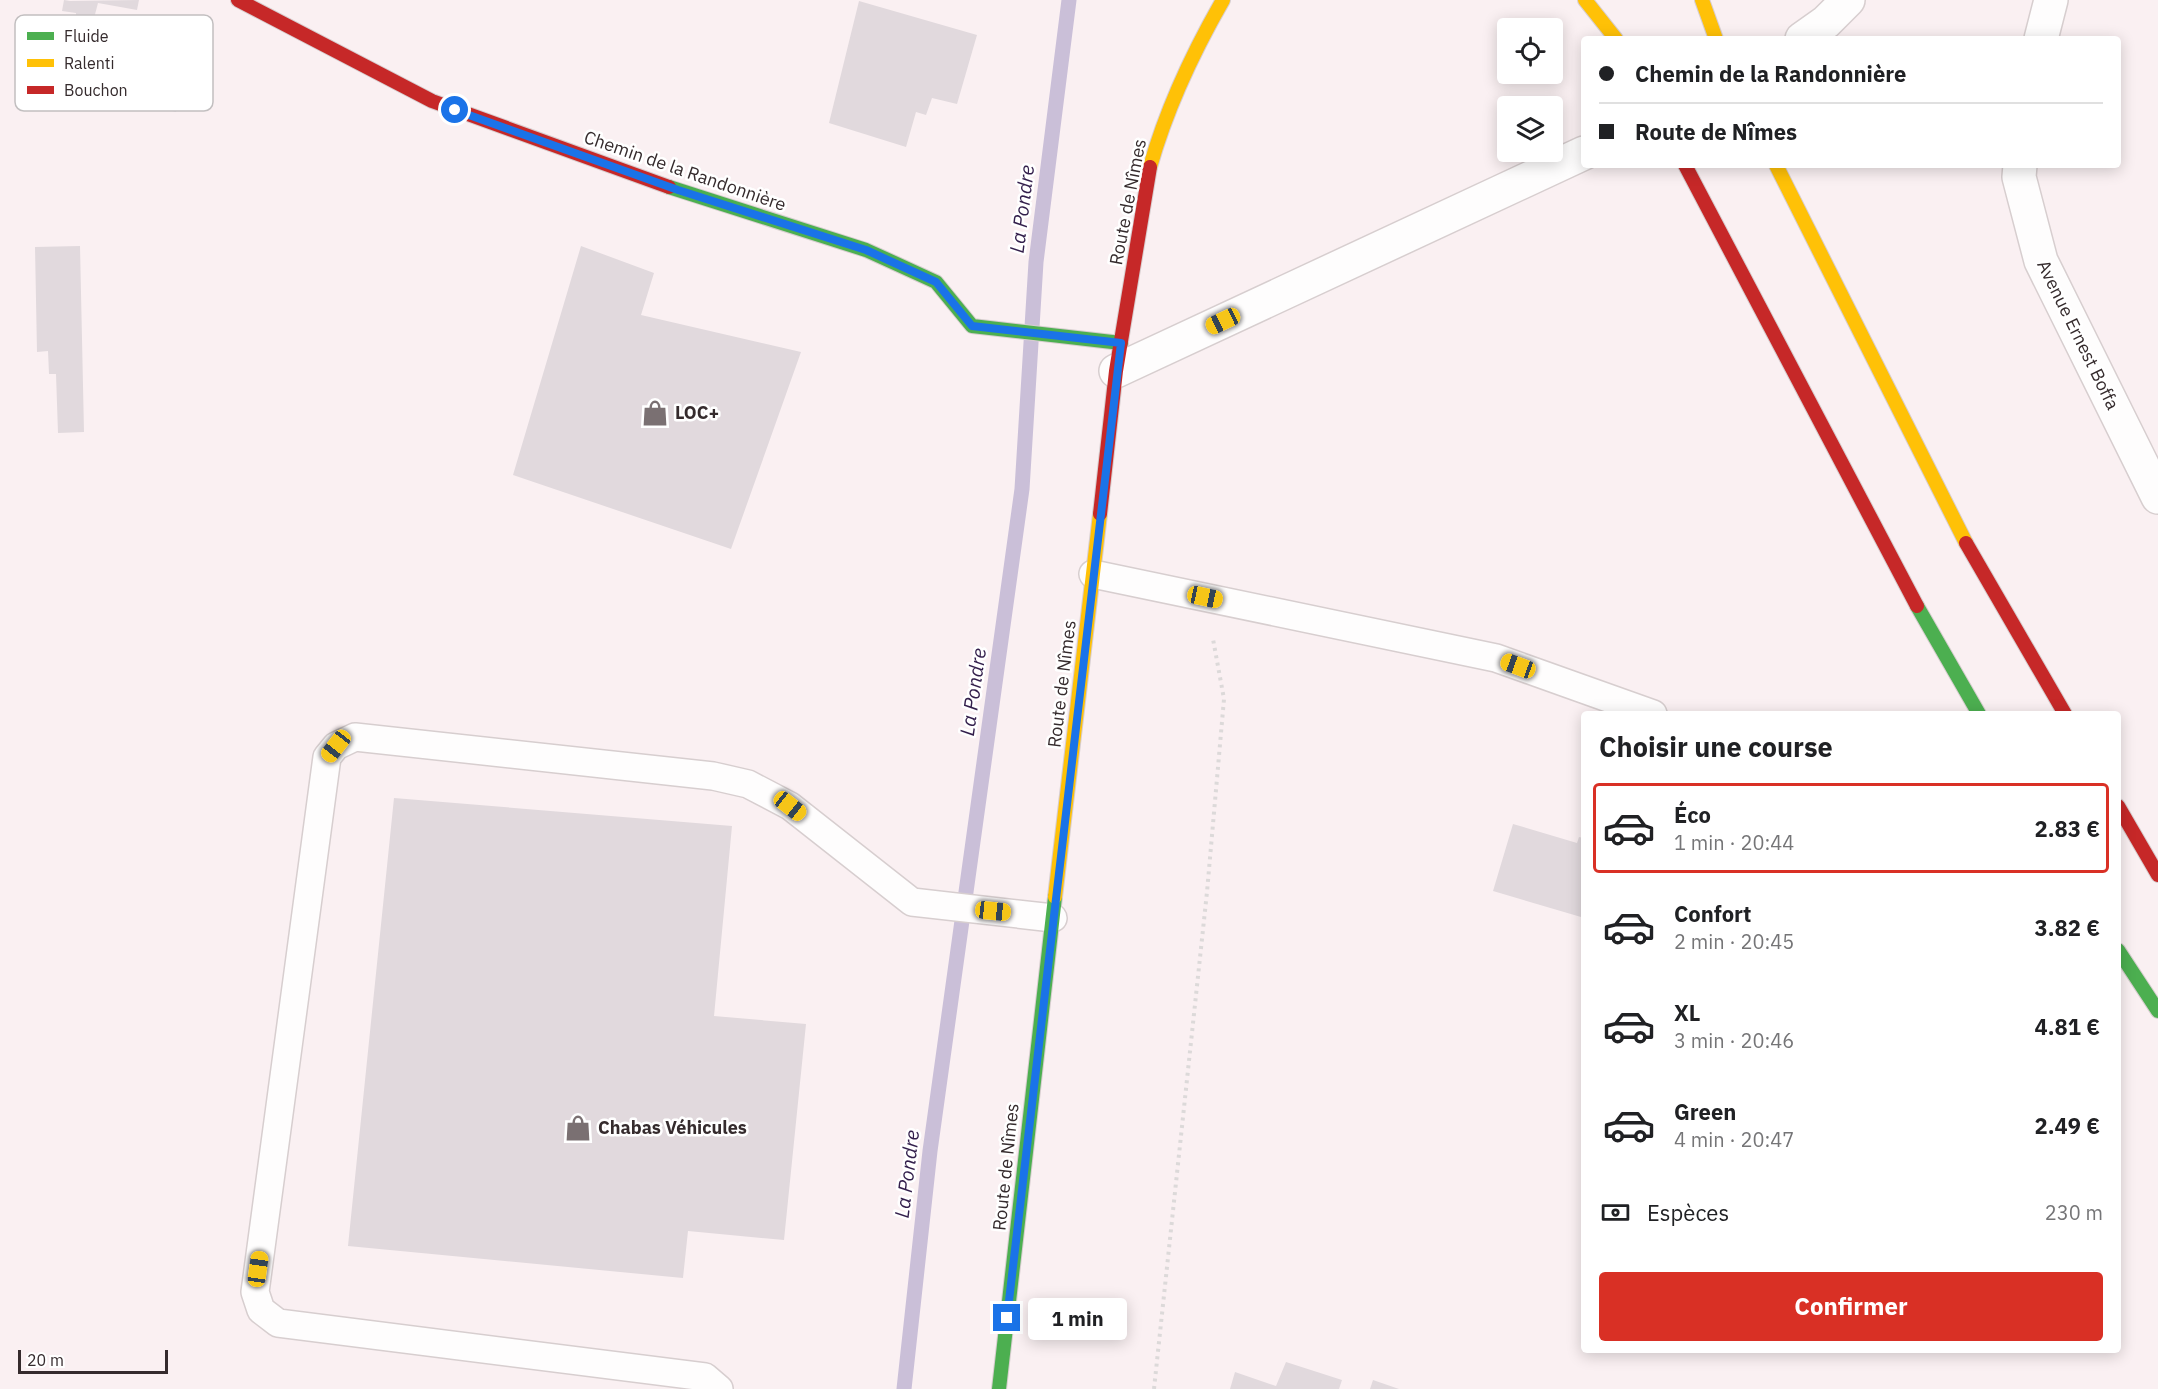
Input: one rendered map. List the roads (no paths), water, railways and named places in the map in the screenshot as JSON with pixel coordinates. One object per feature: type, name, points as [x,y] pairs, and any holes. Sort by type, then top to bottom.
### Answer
[{"type":"street","name":"Chemin de la Randonnière","points":[[238,0],[432,101],[678,190],[866,250],[936,282],[972,326],[1069,339],[1119,357]]},
{"type":"street","name":"Route de Nîmes","points":[[999,1389],[1119,357],[1148,174],[1161,128],[1188,62],[1223,0]]},
{"type":"street","points":[[1585,0],[1614,36]]},
{"type":"street","points":[[1702,0],[1715,36]]},
{"type":"street","points":[[1806,36],[1826,22],[1848,0]]},
{"type":"street","points":[[2042,36],[2051,0]]},
{"type":"street","points":[[1119,357],[1581,154]]},
{"type":"street","points":[[1686,168],[1892,564],[1976,711]]},
{"type":"street","points":[[1778,168],[1963,538],[2063,711]]},
{"type":"street","name":"Avenue Ernest Boffa","points":[[2020,168],[2019,177],[2041,261],[2158,497]]},
{"type":"street","points":[[2121,811],[2158,875]]},
{"type":"street","points":[[2121,955],[2158,1011]]},
{"type":"lane","points":[[1093,574],[1496,658],[1645,711]]},
{"type":"lane","points":[[719,1389],[705,1377],[278,1323],[261,1310],[255,1292],[327,757],[336,746],[355,737],[722,778],[748,784],[790,806],[912,902],[1053,918]]},
{"type":"waterway","name":"La Pondre","points":[[904,1389],[930,1151],[1022,489],[1036,262],[1069,0]]},
{"type":"place","name":"LOC+","points":[[655,413]]},
{"type":"place","name":"Chabas Véhicules","points":[[578,1128]]}]
